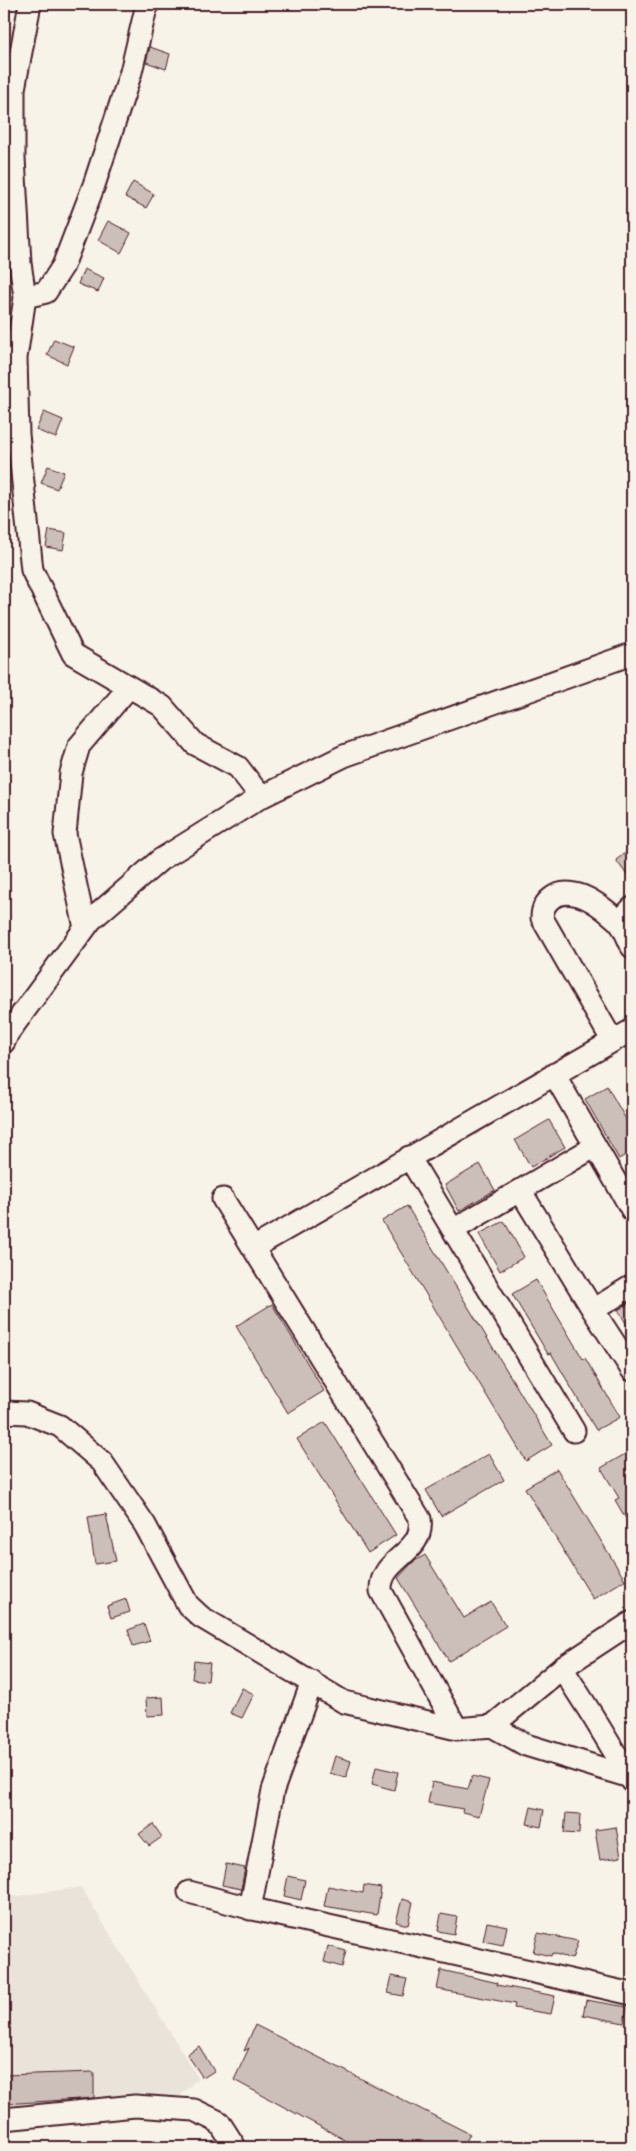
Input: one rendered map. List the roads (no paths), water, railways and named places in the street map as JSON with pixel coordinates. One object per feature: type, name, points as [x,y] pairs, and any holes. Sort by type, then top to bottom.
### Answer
[{"type":"street","points":[[30,4],[14,89],[12,264],[25,297],[16,358],[18,434],[32,570],[73,654],[162,706],[195,744],[238,767],[261,797]]},
{"type":"street","points":[[25,297],[46,292],[63,266],[118,115],[131,72],[147,4]]},
{"type":"street","points":[[4,1042],[8,1033],[91,920],[160,860],[261,797],[344,756],[632,654]]},
{"type":"street","points":[[85,928],[65,834],[71,773],[79,746],[129,686]]},
{"type":"street","points":[[612,1040],[542,918],[542,909],[546,902],[554,896],[573,893],[591,900],[626,915],[632,947]]},
{"type":"street","points":[[253,1248],[632,1030]]},
{"type":"street","points":[[554,1074],[594,1147],[630,1200]]},
{"type":"street","points":[[453,1230],[594,1147]]},
{"type":"street","points":[[410,1157],[574,1431]]},
{"type":"street","points":[[520,1190],[632,1370]]},
{"type":"street","points":[[223,1199],[420,1519],[421,1530],[416,1541],[384,1573],[380,1581],[381,1591],[457,1729]]},
{"type":"street","points":[[593,1310],[632,1286]]},
{"type":"street","points":[[4,1412],[27,1413],[60,1426],[102,1462],[145,1525],[188,1605],[200,1617],[344,1702],[457,1729],[492,1726],[526,1745],[631,1780]]},
{"type":"street","points":[[492,1726],[562,1668],[632,1622]]},
{"type":"street","points":[[562,1668],[631,1780]]},
{"type":"street","points":[[250,1908],[273,1790],[312,1682]]},
{"type":"street","points":[[189,1892],[250,1908],[632,1994]]},
{"type":"street","points":[[4,2119],[135,2106],[194,2110],[219,2122],[235,2147]]}]
